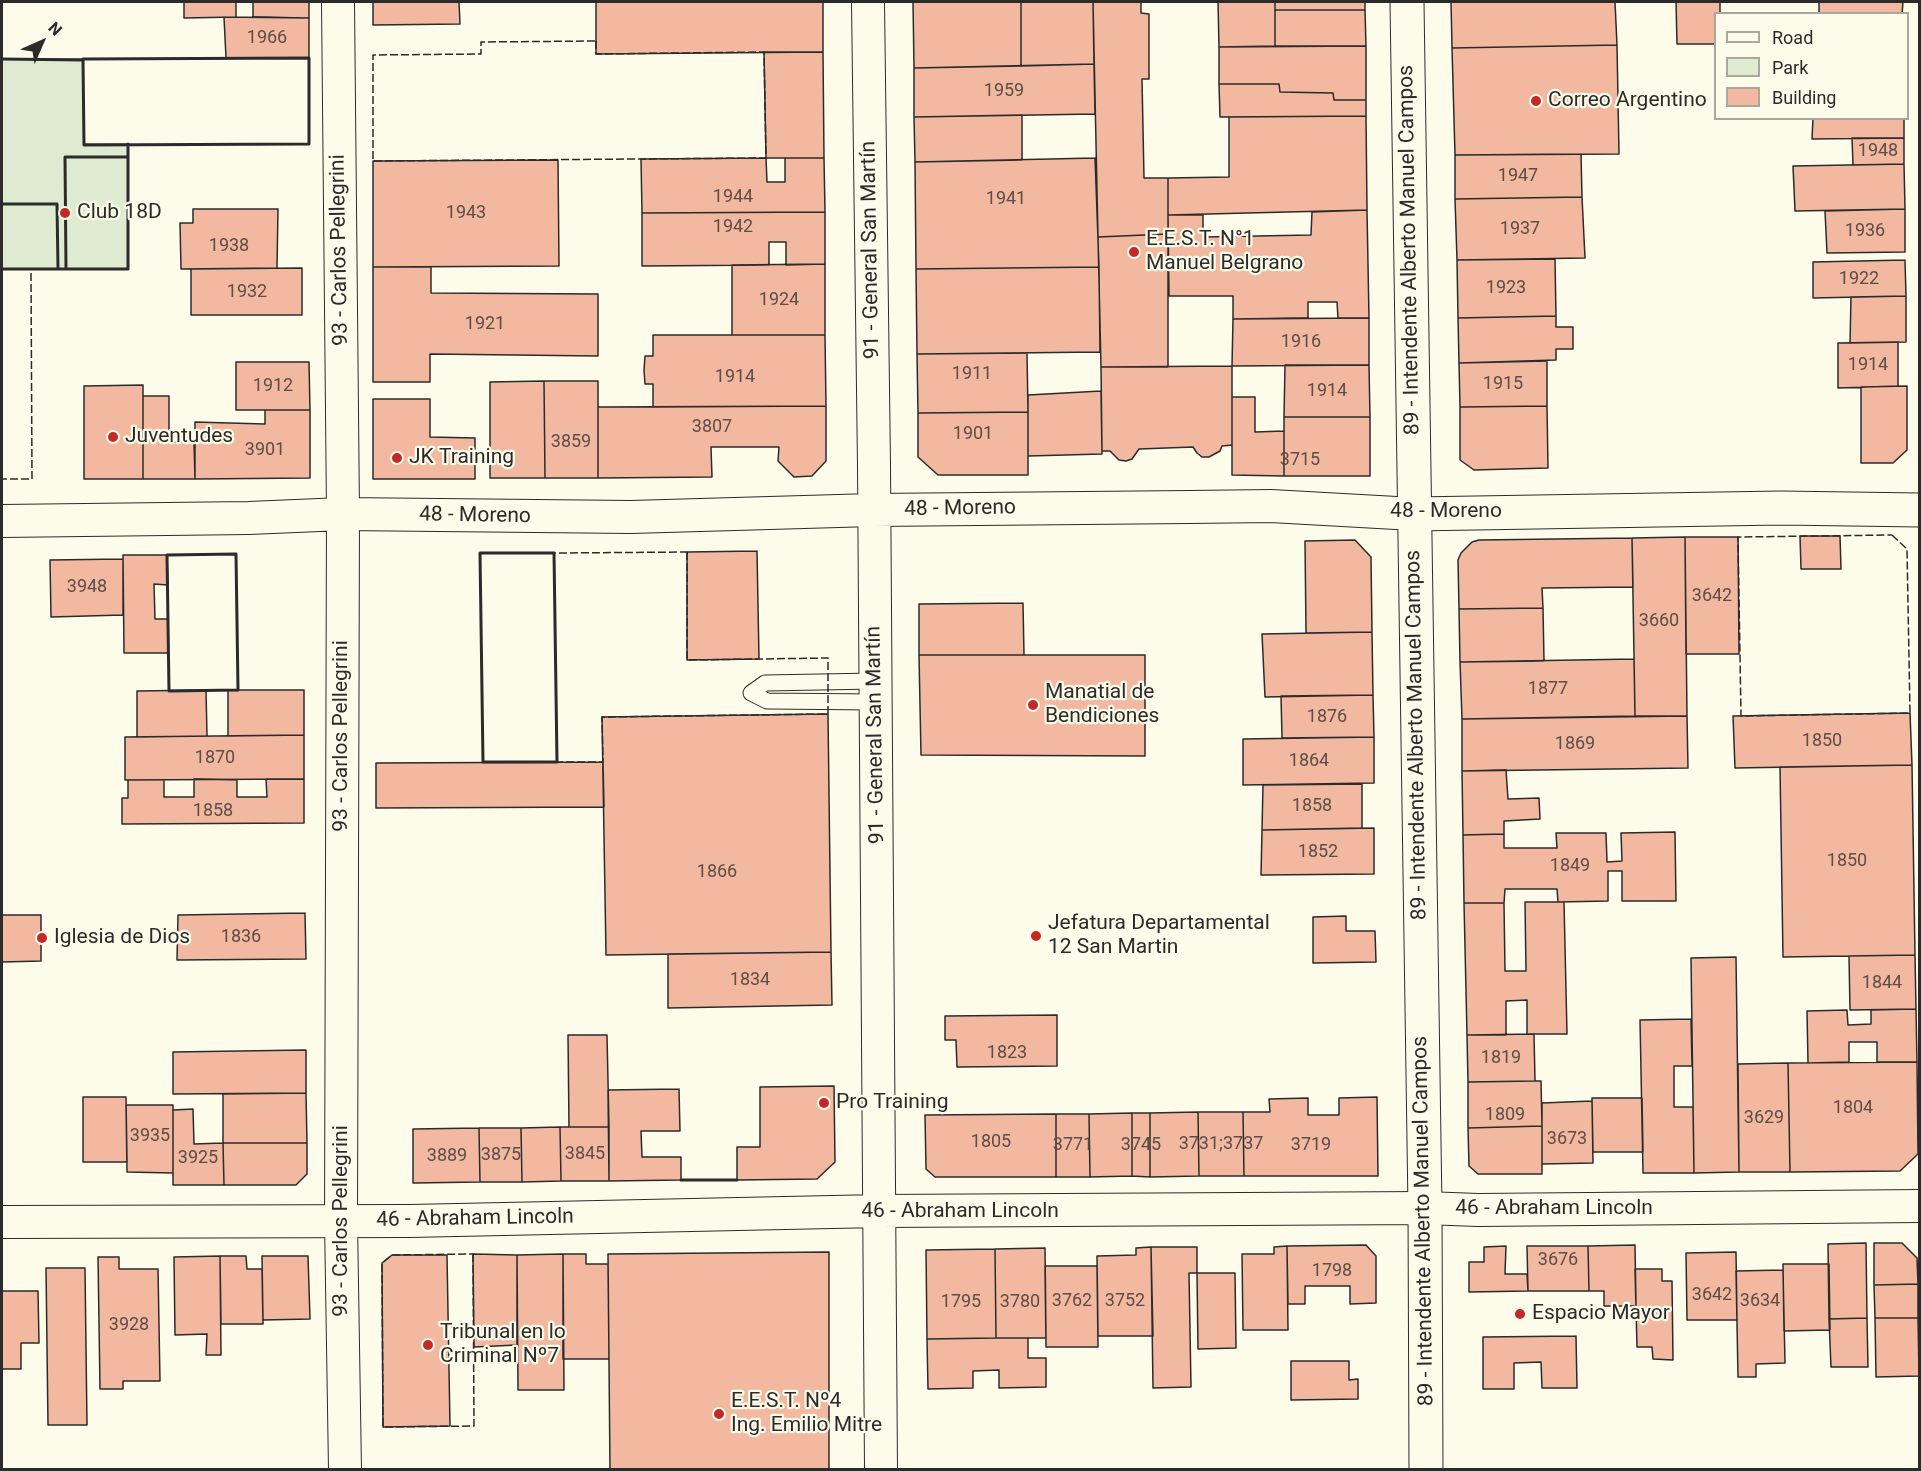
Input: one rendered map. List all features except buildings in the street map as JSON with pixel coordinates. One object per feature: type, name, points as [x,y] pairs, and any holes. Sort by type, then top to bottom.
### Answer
[{"type":"street","name":"93 - Carlos Pellegrini","points":[[338,2],[343,514],[341,1221],[345,1470]]},
{"type":"street","name":"91 - General San Martín","points":[[868,2],[881,1470]]},
{"type":"street","name":"89 - Intendente Alberto Manuel Campos","points":[[1407,2],[1425,1208],[1426,1470]]},
{"type":"street","name":"48 - Moreno","points":[[2,521],[237,518],[343,514],[631,518],[873,510],[1271,507],[1414,514],[1780,508],[1920,510]]},
{"type":"street","name":"46 - Abraham Lincoln","points":[[2,1222],[341,1221],[879,1212],[1920,1206]]},
{"type":"lane","points":[[765,683],[875,692],[767,701],[751,693],[765,683]]},
{"type":"green space","name":"Club 18D","points":[[2,59],[83,59],[84,144],[128,144],[128,269],[2,269]]},
{"type":"fence","points":[[596,41],[596,54],[764,52],[766,158],[373,161],[373,55],[481,54],[481,42],[596,41]]},
{"type":"fence","points":[[2,269],[31,269],[32,479],[2,479]]},
{"type":"fence","points":[[1892,535],[1907,549],[1910,713],[1741,716],[1738,537],[1892,535]]},
{"type":"fence","points":[[687,552],[687,660],[828,658],[828,714],[602,717],[603,762],[557,762],[554,553],[687,552]]},
{"type":"fence","points":[[473,1254],[474,1426],[383,1427],[382,1263],[392,1255],[473,1254]]},
{"type":"wall","points":[[309,58],[309,144],[84,145],[83,59],[309,58]]},
{"type":"wall","points":[[2,59],[83,60]]},
{"type":"wall","points":[[2,269],[128,269],[128,144]]},
{"type":"wall","points":[[66,269],[65,157],[128,157]]},
{"type":"wall","points":[[2,204],[57,204],[58,269]]},
{"type":"wall","points":[[480,553],[554,553],[557,762],[483,762],[480,553]]},
{"type":"wall","points":[[236,554],[238,690],[169,691],[167,555],[236,554]]},
{"type":"wall","points":[[681,1180],[737,1180]]},
{"type":"place","name":"Correo Argentino","points":[[1536,101]]},
{"type":"place","name":"Club 18D","points":[[65,213]]},
{"type":"place","name":"E.E.S.T. N°1 Manuel Belgrano","points":[[1134,252]]},
{"type":"place","name":"Juventudes","points":[[113,437]]},
{"type":"place","name":"JK Training","points":[[397,458]]},
{"type":"place","name":"Manatial de Bendiciones","points":[[1033,705]]},
{"type":"place","name":"Jefatura Departamental 12 San Martin","points":[[1036,936]]},
{"type":"place","name":"Iglesia de Dios","points":[[42,938]]},
{"type":"place","name":"Pro Training","points":[[824,1103]]},
{"type":"place","name":"Espacio Mayor","points":[[1520,1314]]},
{"type":"place","name":"Tribunal en lo Criminal Nº7","points":[[428,1345]]},
{"type":"place","name":"E.E.S.T. Nº4 Ing. Emilio Mitre","points":[[719,1414]]}]
